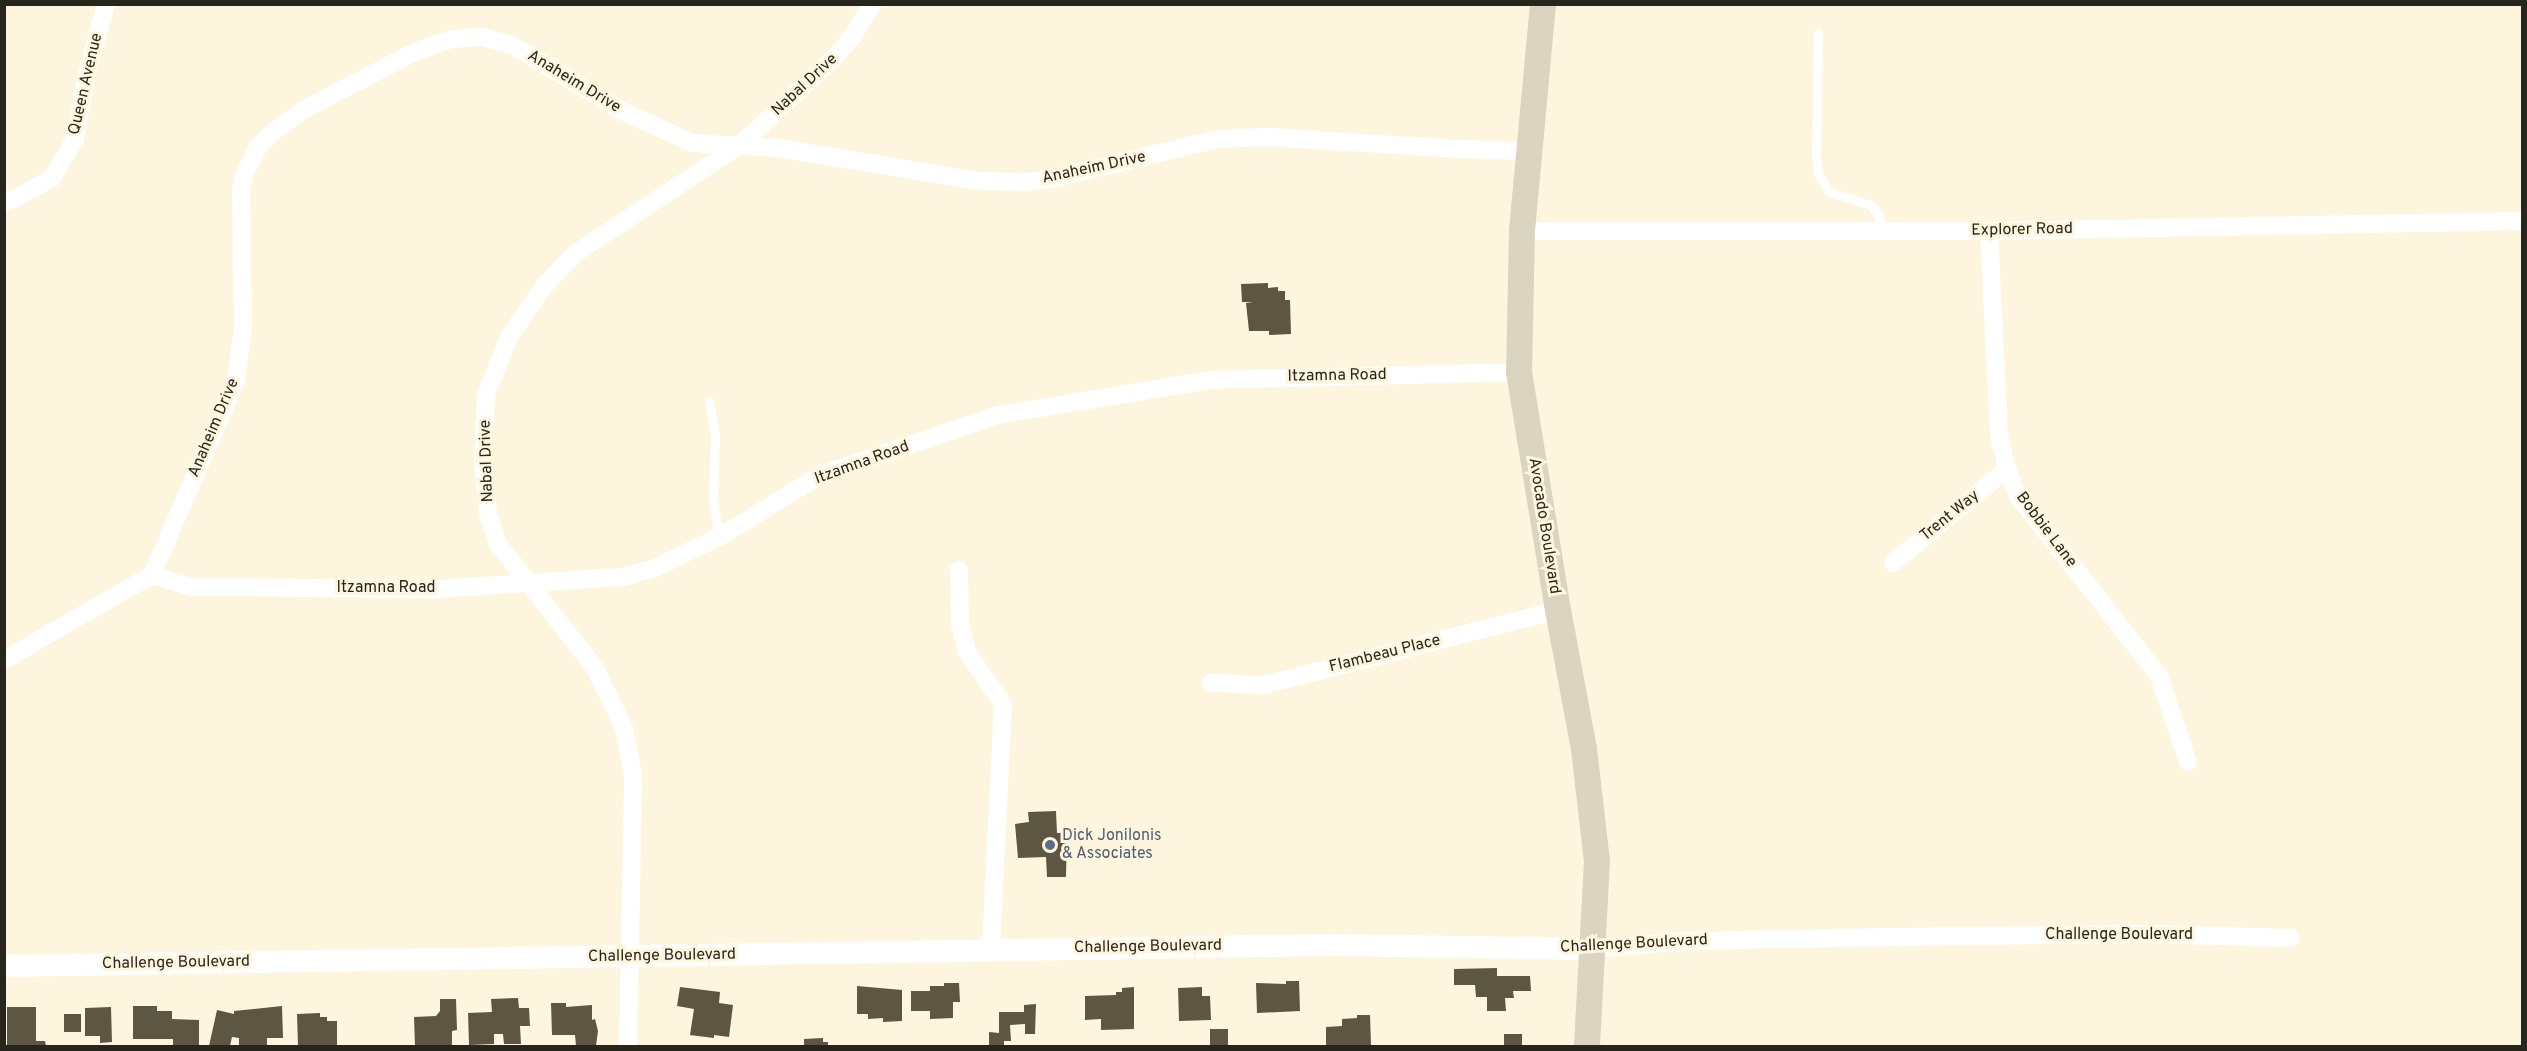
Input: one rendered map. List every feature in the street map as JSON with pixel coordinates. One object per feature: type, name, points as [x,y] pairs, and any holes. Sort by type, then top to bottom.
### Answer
[{"type":"main road","name":"Avocado Boulevard","points":[[1543,4],[1522,231],[1519,372],[1558,610],[1584,749],[1597,861],[1587,1047]]},
{"type":"street","name":"Queen Avenue","points":[[4,202],[52,178],[75,139],[86,77],[106,4]]},
{"type":"street","name":"Nabal Drive","points":[[628,1047],[633,774],[624,728],[595,668],[498,544],[489,513],[483,461],[486,395],[509,337],[544,286],[576,253],[741,144],[833,59],[853,36],[872,4]]},
{"type":"street","name":"Anaheim Drive","points":[[152,575],[236,381],[243,327],[241,190],[244,175],[258,147],[282,124],[303,110],[417,51],[452,39],[483,37],[514,46],[620,110],[663,131],[707,146],[741,144],[977,181],[1027,182],[1055,178],[1217,139],[1268,137],[1457,150],[1528,151]]},
{"type":"street","name":"Explorer Road","points":[[1522,231],[1989,231],[2523,221]]},
{"type":"street","name":"Bobbie Lane","points":[[1989,231],[1999,436],[2007,469],[2018,496],[2159,676],[2188,762]]},
{"type":"street","name":"Itzamna Road","points":[[152,575],[192,587],[436,589],[526,581],[623,577],[657,567],[719,537],[821,475],[998,415],[1209,380],[1519,372]]},
{"type":"street","name":"Trent Way","points":[[1893,563],[2007,469]]},
{"type":"street","points":[[958,570],[960,625],[967,652],[1003,704],[991,949]]},
{"type":"street","points":[[4,660],[152,575]]},
{"type":"street","name":"Flambeau Place","points":[[1211,683],[1264,685],[1558,610]]},
{"type":"street","name":"Challenge Boulevard","points":[[4,966],[567,957],[629,954],[816,955],[991,949],[1333,945],[1594,949],[1686,941],[1872,937],[2146,934],[2291,938]]},
{"type":"lane","points":[[1818,33],[1816,158],[1818,173],[1829,192],[1871,204],[1879,216],[1881,231]]},
{"type":"lane","points":[[709,401],[715,436],[713,500],[719,537]]},
{"type":"building","points":[[1268,283],[1268,288],[1278,287],[1278,291],[1285,291],[1285,300],[1290,300],[1291,334],[1269,335],[1269,331],[1249,331],[1246,303],[1253,302],[1242,302],[1241,284]]},
{"type":"building","points":[[1056,811],[1057,833],[1067,833],[1066,877],[1047,877],[1046,857],[1018,858],[1015,824],[1029,822],[1028,812]]},
{"type":"building","points":[[1497,968],[1497,976],[1530,976],[1531,991],[1513,991],[1514,998],[1505,998],[1506,1011],[1487,1011],[1487,997],[1476,997],[1475,985],[1454,985],[1454,969]]},
{"type":"building","points":[[1286,981],[1299,981],[1300,1011],[1257,1013],[1256,983],[1286,984]]},
{"type":"building","points":[[944,983],[959,983],[960,1002],[953,1002],[953,1018],[930,1019],[930,1011],[911,1011],[911,991],[930,991],[930,986],[944,986]]},
{"type":"building","points":[[857,986],[902,990],[902,1021],[883,1022],[883,1018],[868,1019],[868,1014],[857,1014]]},
{"type":"building","points":[[680,987],[720,992],[719,1003],[733,1005],[729,1037],[690,1035],[694,1009],[677,1006]]},
{"type":"building","points":[[1134,987],[1134,1029],[1101,1030],[1101,1019],[1085,1020],[1085,996],[1116,995],[1116,992],[1122,992],[1122,988]]},
{"type":"building","points":[[1202,987],[1202,996],[1210,996],[1211,1020],[1179,1021],[1178,988]]},
{"type":"building","points":[[518,998],[519,1008],[529,1008],[530,1026],[520,1026],[521,1044],[504,1044],[503,1034],[494,1034],[494,1044],[469,1045],[468,1013],[492,1012],[491,999]]},
{"type":"building","points":[[440,999],[456,999],[457,1030],[452,1031],[452,1046],[415,1046],[414,1017],[436,1016],[440,1011]]},
{"type":"building","points":[[551,1003],[566,1003],[566,1007],[592,1005],[592,1020],[595,1019],[598,1031],[596,1046],[576,1046],[575,1035],[552,1035]]},
{"type":"building","points":[[1036,1004],[1035,1034],[1025,1034],[1025,1024],[1010,1025],[1011,1041],[1004,1041],[1004,1046],[989,1046],[989,1032],[999,1033],[999,1012],[1024,1012],[1024,1005]]},
{"type":"building","points":[[133,1006],[157,1006],[157,1011],[172,1011],[172,1019],[199,1020],[199,1045],[173,1045],[173,1039],[133,1039]]},
{"type":"building","points":[[282,1006],[283,1038],[267,1038],[267,1046],[239,1046],[239,1038],[232,1037],[230,1046],[209,1046],[217,1010],[234,1014],[234,1011]]},
{"type":"building","points":[[7,1007],[36,1007],[36,1041],[45,1041],[46,1046],[7,1046]]},
{"type":"building","points":[[111,1007],[112,1042],[100,1043],[100,1036],[85,1036],[85,1008]]},
{"type":"building","points":[[320,1013],[320,1017],[327,1017],[327,1021],[337,1021],[337,1046],[298,1046],[297,1014]]},
{"type":"building","points":[[64,1014],[81,1014],[81,1032],[64,1032]]},
{"type":"building","points":[[1357,1015],[1370,1015],[1371,1045],[1326,1046],[1326,1027],[1342,1026],[1342,1019],[1357,1018]]},
{"type":"building","points":[[1210,1029],[1228,1029],[1228,1046],[1210,1046]]},
{"type":"building","points":[[1504,1034],[1522,1034],[1522,1046],[1504,1046]]},
{"type":"building","points":[[823,1038],[823,1042],[828,1042],[828,1046],[804,1046],[804,1039]]},
{"type":"place","name":"Dick Jonilonis & Associates","points":[[1050,845]]}]
